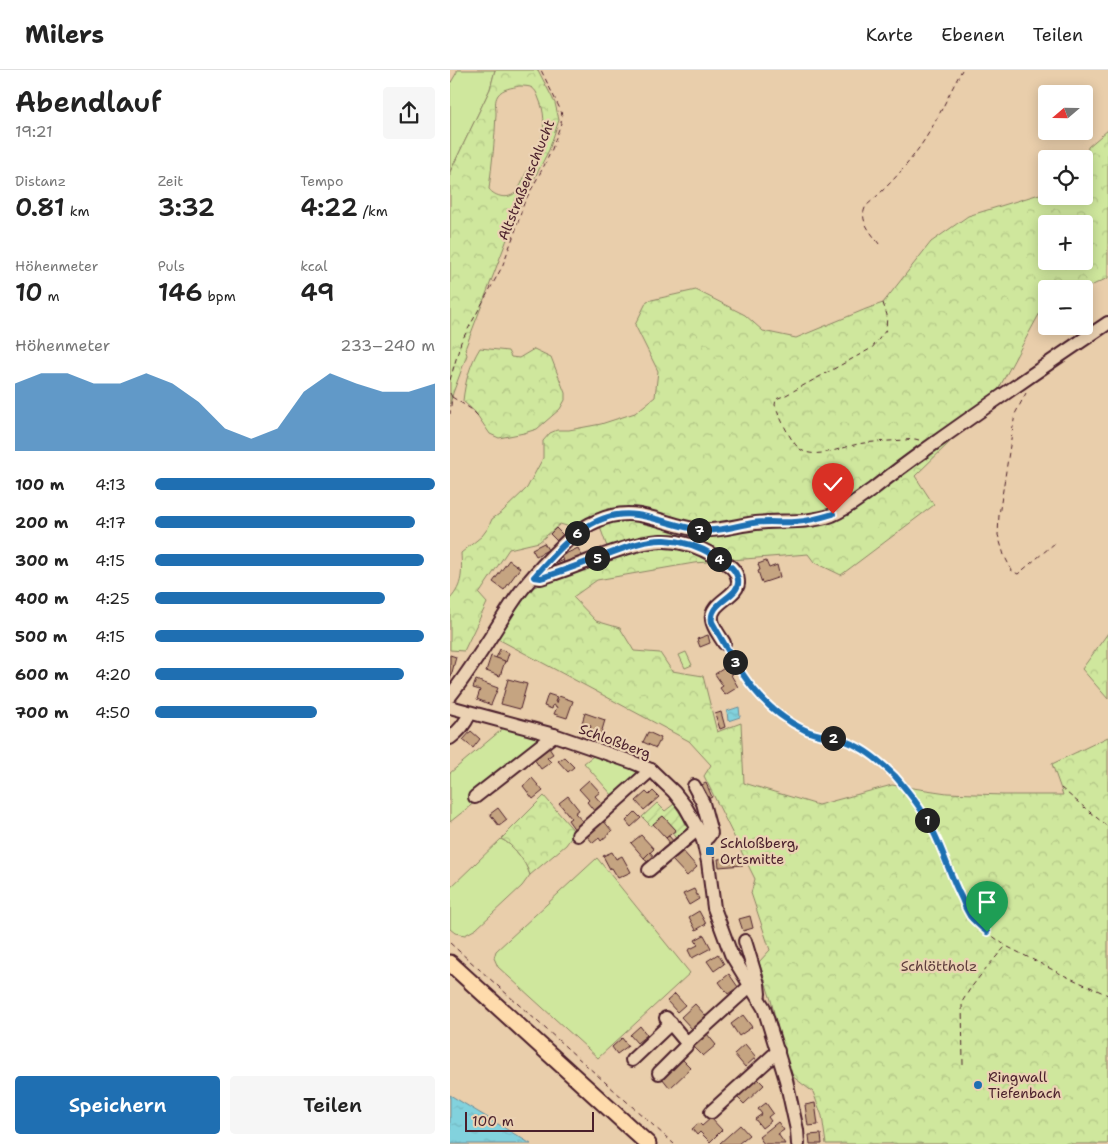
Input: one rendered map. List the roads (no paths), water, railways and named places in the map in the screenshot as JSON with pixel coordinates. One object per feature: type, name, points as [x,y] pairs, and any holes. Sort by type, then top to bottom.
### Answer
[{"type":"main road","points":[[450,963],[648,1144]]},
{"type":"street","points":[[450,696],[472,667],[512,604],[552,556],[571,537],[588,525],[604,518],[621,514],[637,514],[699,530],[717,530],[752,523],[794,522],[833,514],[1108,323]]},
{"type":"street","points":[[534,577],[541,578],[636,544],[665,540],[704,549],[731,566],[739,582],[735,591],[718,605],[711,618],[724,643]]},
{"type":"street","name":"Schloßberg","points":[[450,707],[554,735],[632,762],[650,770],[680,799],[700,835],[708,862],[714,908],[731,954],[764,1008],[786,1080],[797,1130],[798,1144]]},
{"type":"street","points":[[450,738],[466,723],[470,713]]},
{"type":"street","points":[[475,797],[554,735]]},
{"type":"street","points":[[578,835],[650,770]]},
{"type":"street","points":[[649,870],[693,832],[708,837],[710,833],[703,803],[694,786]]},
{"type":"street","points":[[745,941],[758,984],[759,999]]},
{"type":"street","points":[[659,1073],[687,1043],[751,985]]},
{"type":"street","points":[[632,1060],[668,1020],[687,1043]]},
{"type":"street","points":[[711,1112],[778,1050]]},
{"type":"water","points":[[739,707],[740,717],[728,721],[727,711]]},
{"type":"water","points":[[450,1095],[531,1144],[450,1144]]},
{"type":"place","name":"Schloßberg, Ortsmitte","points":[[710,851]]},
{"type":"place","name":"Ringwall Tiefenbach","points":[[978,1085]]},
{"type":"park label","name":"Schlöttholz","points":[[939,966]]}]
